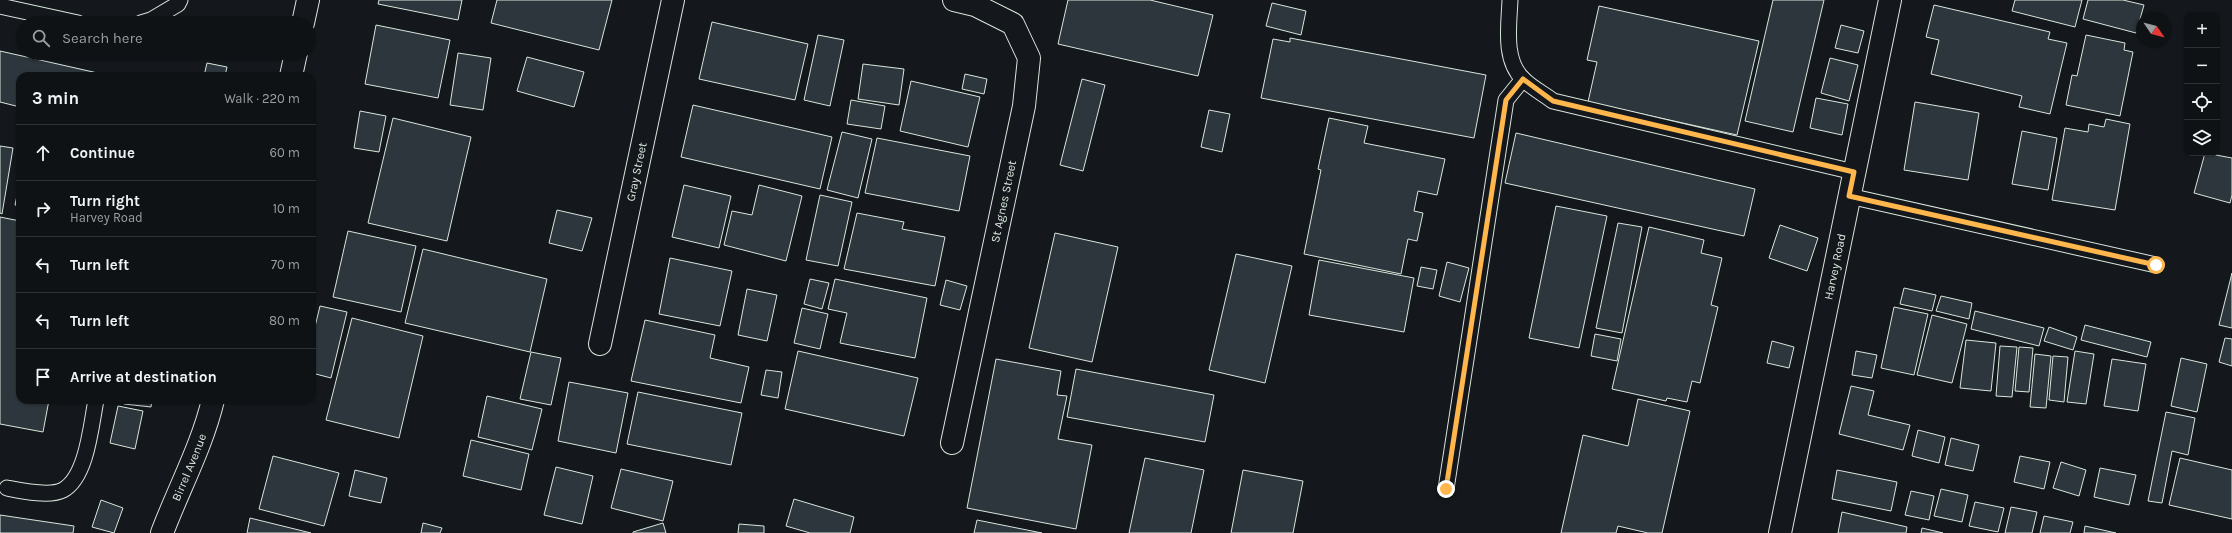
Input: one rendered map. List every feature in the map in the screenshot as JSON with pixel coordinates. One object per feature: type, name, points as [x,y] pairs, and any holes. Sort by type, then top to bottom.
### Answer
[{"type":"street","points":[[305,16],[308,0]]},
{"type":"street","name":"Gray Street","points":[[600,344],[673,0]]},
{"type":"street","name":"St Agnes Street","points":[[952,443],[1024,106],[1029,58],[1013,24],[975,5],[954,0]]},
{"type":"street","name":"Harvey Road","points":[[1780,533],[1890,0]]},
{"type":"street","points":[[292,72],[294,60]]},
{"type":"street","name":"Birrel Avenue","points":[[162,533],[174,500],[192,463],[212,404]]},
{"type":"lane","points":[[158,16],[178,4],[180,0]]},
{"type":"lane","points":[[1510,0],[1508,47],[1514,66],[1523,79],[1553,101],[1854,172]]},
{"type":"lane","points":[[0,6],[46,16]]},
{"type":"lane","points":[[1446,489],[1506,100],[1523,79]]},
{"type":"lane","points":[[1849,196],[2156,265]]},
{"type":"lane","points":[[7,488],[41,493],[62,490],[80,472],[95,404]]},
{"type":"building","points":[[379,0],[462,0],[458,20],[378,4]]},
{"type":"building","points":[[497,0],[612,0],[599,50],[491,23]]},
{"type":"building","points":[[1068,0],[1150,0],[1213,15],[1198,76],[1058,44]]},
{"type":"building","points":[[1773,0],[1824,0],[1793,132],[1745,121]]},
{"type":"building","points":[[2015,0],[2082,0],[2075,27],[2012,11]]},
{"type":"building","points":[[2088,0],[2123,0],[2144,5],[2142,12],[2136,12],[2136,33],[2083,19]]},
{"type":"building","points":[[1272,3],[1306,11],[1301,35],[1266,26]]},
{"type":"building","points":[[1934,5],[2050,32],[2048,39],[2067,43],[2050,114],[2019,107],[2022,96],[1931,74],[1939,40],[1926,37]]},
{"type":"building","points":[[1599,6],[1759,41],[1737,135],[1588,102],[1597,62],[1587,60]]},
{"type":"building","points":[[712,22],[808,44],[795,100],[699,79]]},
{"type":"building","points":[[376,25],[450,40],[438,98],[365,84]]},
{"type":"building","points":[[1841,25],[1864,31],[1858,53],[1835,48]]},
{"type":"building","points":[[818,35],[844,40],[830,106],[804,100]]},
{"type":"building","points":[[2086,35],[2125,43],[2124,50],[2133,52],[2120,116],[2066,105],[2072,75],[2077,76]]},
{"type":"building","points":[[1290,38],[1486,75],[1474,138],[1261,98],[1273,39],[1290,42]]},
{"type":"building","points":[[0,51],[16,55],[16,60],[40,60],[93,72],[16,72],[16,106],[0,102]]},
{"type":"building","points":[[458,53],[491,58],[483,110],[450,105]]},
{"type":"building","points":[[527,57],[584,72],[574,107],[517,91]]},
{"type":"building","points":[[1830,58],[1858,65],[1849,101],[1821,93]]},
{"type":"building","points":[[207,63],[227,67],[226,72],[205,72]]},
{"type":"building","points":[[863,64],[904,69],[899,105],[858,99]]},
{"type":"building","points":[[965,74],[987,79],[984,94],[962,89]]},
{"type":"building","points":[[1082,79],[1105,85],[1083,171],[1060,165]]},
{"type":"building","points":[[911,81],[980,97],[968,147],[900,131]]},
{"type":"building","points":[[1816,98],[1848,104],[1842,135],[1810,128]]},
{"type":"building","points":[[851,100],[885,106],[881,129],[847,124]]},
{"type":"building","points":[[1915,102],[1979,113],[1968,180],[1904,170]]},
{"type":"building","points":[[693,105],[832,137],[820,189],[681,157]]},
{"type":"building","points":[[1209,110],[1230,114],[1222,152],[1201,147]]},
{"type":"building","points":[[360,111],[386,116],[379,152],[354,148]]},
{"type":"building","points":[[393,118],[471,137],[447,241],[368,223]]},
{"type":"building","points":[[1329,118],[1368,126],[1364,143],[1445,159],[1437,195],[1418,191],[1414,211],[1423,213],[1417,241],[1408,239],[1401,274],[1304,254],[1321,170],[1318,169]]},
{"type":"building","points":[[2106,119],[2130,124],[2115,210],[2052,200],[2065,128],[2088,132],[2089,124],[2104,127]]},
{"type":"building","points":[[2022,131],[2057,138],[2048,190],[2012,184]]},
{"type":"building","points":[[842,132],[872,139],[858,198],[827,190]]},
{"type":"building","points":[[1516,133],[1755,189],[1744,236],[1505,183]]},
{"type":"building","points":[[877,138],[970,156],[959,211],[865,193]]},
{"type":"building","points":[[0,146],[13,148],[2,214],[0,213]]},
{"type":"building","points":[[2204,156],[2220,156],[2232,158],[2232,195],[2230,203],[2194,193]]},
{"type":"building","points":[[684,185],[731,196],[719,248],[672,237]]},
{"type":"building","points":[[759,185],[802,196],[786,261],[724,245],[732,211],[752,215]]},
{"type":"building","points":[[820,195],[852,202],[838,266],[806,260]]},
{"type":"building","points":[[1556,206],[1607,216],[1579,348],[1529,338]]},
{"type":"building","points":[[557,210],[592,218],[582,251],[549,243]]},
{"type":"building","points":[[857,213],[904,222],[902,229],[945,237],[935,286],[844,269]]},
{"type":"building","points":[[0,217],[16,220],[16,404],[48,404],[43,432],[0,424]]},
{"type":"building","points":[[1618,223],[1642,227],[1622,333],[1596,328]]},
{"type":"building","points":[[1780,225],[1818,238],[1807,271],[1769,258]]},
{"type":"building","points":[[1649,227],[1704,240],[1701,253],[1722,258],[1711,305],[1718,307],[1700,383],[1692,381],[1687,402],[1667,398],[1666,401],[1612,389]]},
{"type":"building","points":[[348,231],[416,246],[401,312],[333,297]]},
{"type":"building","points":[[1055,233],[1118,247],[1092,362],[1029,348]]},
{"type":"building","points":[[423,249],[547,279],[530,352],[405,323]]},
{"type":"building","points":[[1236,254],[1292,266],[1265,383],[1209,370]]},
{"type":"building","points":[[670,258],[732,271],[720,326],[659,314]]},
{"type":"building","points":[[1319,260],[1414,278],[1404,332],[1309,315]]},
{"type":"building","points":[[1447,262],[1469,268],[1460,302],[1439,296]]},
{"type":"building","points":[[1421,267],[1437,270],[1433,289],[1417,286]]},
{"type":"building","points":[[2232,273],[2232,328],[2219,325]]},
{"type":"building","points":[[810,279],[829,283],[822,309],[804,304]]},
{"type":"building","points":[[835,279],[927,298],[915,358],[840,343],[847,313],[828,309]]},
{"type":"building","points":[[946,280],[967,286],[960,310],[940,305]]},
{"type":"building","points":[[1904,288],[1936,295],[1932,311],[1900,304]]},
{"type":"building","points":[[747,289],[777,295],[767,341],[738,335]]},
{"type":"building","points":[[1941,296],[1972,303],[1969,319],[1936,311]]},
{"type":"building","points":[[320,306],[347,312],[331,378],[316,374],[316,322]]},
{"type":"building","points":[[1894,307],[1928,314],[1914,375],[1881,368]]},
{"type":"building","points":[[802,308],[828,314],[820,349],[794,343]]},
{"type":"building","points":[[1975,311],[2044,328],[2039,346],[1971,329]]},
{"type":"building","points":[[1932,315],[1967,324],[1952,383],[1917,375]]},
{"type":"building","points":[[352,318],[423,336],[399,438],[326,420]]},
{"type":"building","points":[[645,320],[715,335],[710,358],[749,367],[741,403],[631,381]]},
{"type":"building","points":[[2085,325],[2151,342],[2147,357],[2081,340]]},
{"type":"building","points":[[2049,327],[2077,337],[2073,350],[2044,341]]},
{"type":"building","points":[[1595,334],[1621,339],[1617,361],[1591,356]]},
{"type":"building","points":[[2225,338],[2232,339],[2232,366],[2219,362]]},
{"type":"building","points":[[1966,340],[1996,343],[1991,391],[1960,388]]},
{"type":"building","points":[[1772,341],[1794,347],[1789,368],[1767,363]]},
{"type":"building","points":[[2000,346],[2017,347],[2012,397],[1996,396]]},
{"type":"building","points":[[2019,347],[2033,348],[2029,392],[2015,391]]},
{"type":"building","points":[[798,351],[918,378],[904,436],[785,409]]},
{"type":"building","points":[[1856,351],[1877,355],[1872,378],[1852,375]]},
{"type":"building","points":[[2075,351],[2094,354],[2086,404],[2067,402]]},
{"type":"building","points":[[531,352],[561,358],[551,405],[520,399]]},
{"type":"building","points":[[2035,354],[2051,356],[2046,408],[2030,407]]},
{"type":"building","points":[[2053,356],[2068,357],[2064,402],[2049,400]]},
{"type":"building","points":[[2181,358],[2207,364],[2197,412],[2171,406]]},
{"type":"building","points":[[996,359],[1061,371],[1057,395],[1067,396],[1058,439],[1092,445],[1076,529],[967,508]]},
{"type":"building","points":[[2112,359],[2146,364],[2138,411],[2104,406]]},
{"type":"building","points":[[1076,369],[1214,395],[1205,442],[1067,417]]},
{"type":"building","points":[[766,370],[782,372],[778,398],[761,395]]},
{"type":"building","points":[[569,382],[628,393],[616,453],[558,441]]},
{"type":"building","points":[[1851,386],[1874,391],[1868,415],[1910,425],[1903,450],[1839,434]]},
{"type":"building","points":[[638,392],[742,413],[731,465],[627,444]]},
{"type":"building","points":[[487,396],[542,409],[532,450],[478,437]]},
{"type":"building","points":[[1638,399],[1690,411],[1662,533],[1648,533],[1618,526],[1616,533],[1561,533],[1583,435],[1628,446]]},
{"type":"building","points":[[124,404],[151,404],[151,407]]},
{"type":"building","points":[[118,406],[143,411],[135,449],[110,443]]},
{"type":"building","points":[[2166,412],[2195,418],[2188,455],[2172,451],[2162,503],[2148,501]]},
{"type":"building","points":[[1918,430],[1945,437],[1939,463],[1912,456]]},
{"type":"building","points":[[1951,438],[1979,445],[1973,471],[1945,465]]},
{"type":"building","points":[[471,440],[529,454],[521,490],[463,476]]},
{"type":"building","points":[[273,456],[339,473],[324,526],[259,509]]},
{"type":"building","points":[[2020,456],[2050,462],[2044,489],[2014,482]]},
{"type":"building","points":[[1145,458],[1204,470],[1191,533],[1129,533]]},
{"type":"building","points":[[2180,458],[2232,470],[2232,519],[2169,505]]},
{"type":"building","points":[[2061,462],[2086,470],[2079,496],[2053,488]]},
{"type":"building","points":[[556,467],[593,476],[582,524],[544,515]]},
{"type":"building","points":[[2100,468],[2136,475],[2129,505],[2094,497]]},
{"type":"building","points":[[621,469],[673,481],[663,521],[611,508]]},
{"type":"building","points":[[355,470],[387,478],[381,503],[349,496]]},
{"type":"building","points":[[1243,470],[1303,481],[1293,533],[1231,533]]},
{"type":"building","points":[[1837,470],[1897,482],[1891,511],[1832,499]]},
{"type":"building","points":[[1941,489],[1968,495],[1962,522],[1934,516]]},
{"type":"building","points":[[1911,491],[1934,496],[1929,520],[1905,515]]},
{"type":"building","points":[[794,499],[854,517],[850,533],[810,533],[786,526]]},
{"type":"building","points":[[101,500],[123,508],[114,533],[92,527]]},
{"type":"building","points":[[1975,502],[2004,508],[1998,532],[1969,526]]},
{"type":"building","points":[[2011,507],[2037,512],[2032,533],[2005,533]]},
{"type":"building","points":[[1842,512],[1907,527],[1906,533],[1838,533]]},
{"type":"building","points":[[0,515],[74,526],[73,533],[0,533]]},
{"type":"building","points":[[2044,516],[2073,522],[2070,533],[2040,533]]},
{"type":"building","points":[[250,518],[311,533],[247,533]]},
{"type":"building","points":[[977,520],[1042,533],[974,533]]},
{"type":"building","points":[[423,523],[442,528],[440,533],[421,533]]},
{"type":"building","points":[[663,523],[666,533],[633,533],[633,532]]},
{"type":"building","points":[[739,524],[764,526],[764,533],[738,533]]},
{"type":"building","points":[[2085,526],[2116,533],[2084,533]]},
{"type":"building","points":[[1922,528],[1943,533],[1921,533]]},
{"type":"route","points":[[1446,489],[1506,100],[1523,79],[1553,101],[1854,172],[1849,196],[2156,265]]}]
